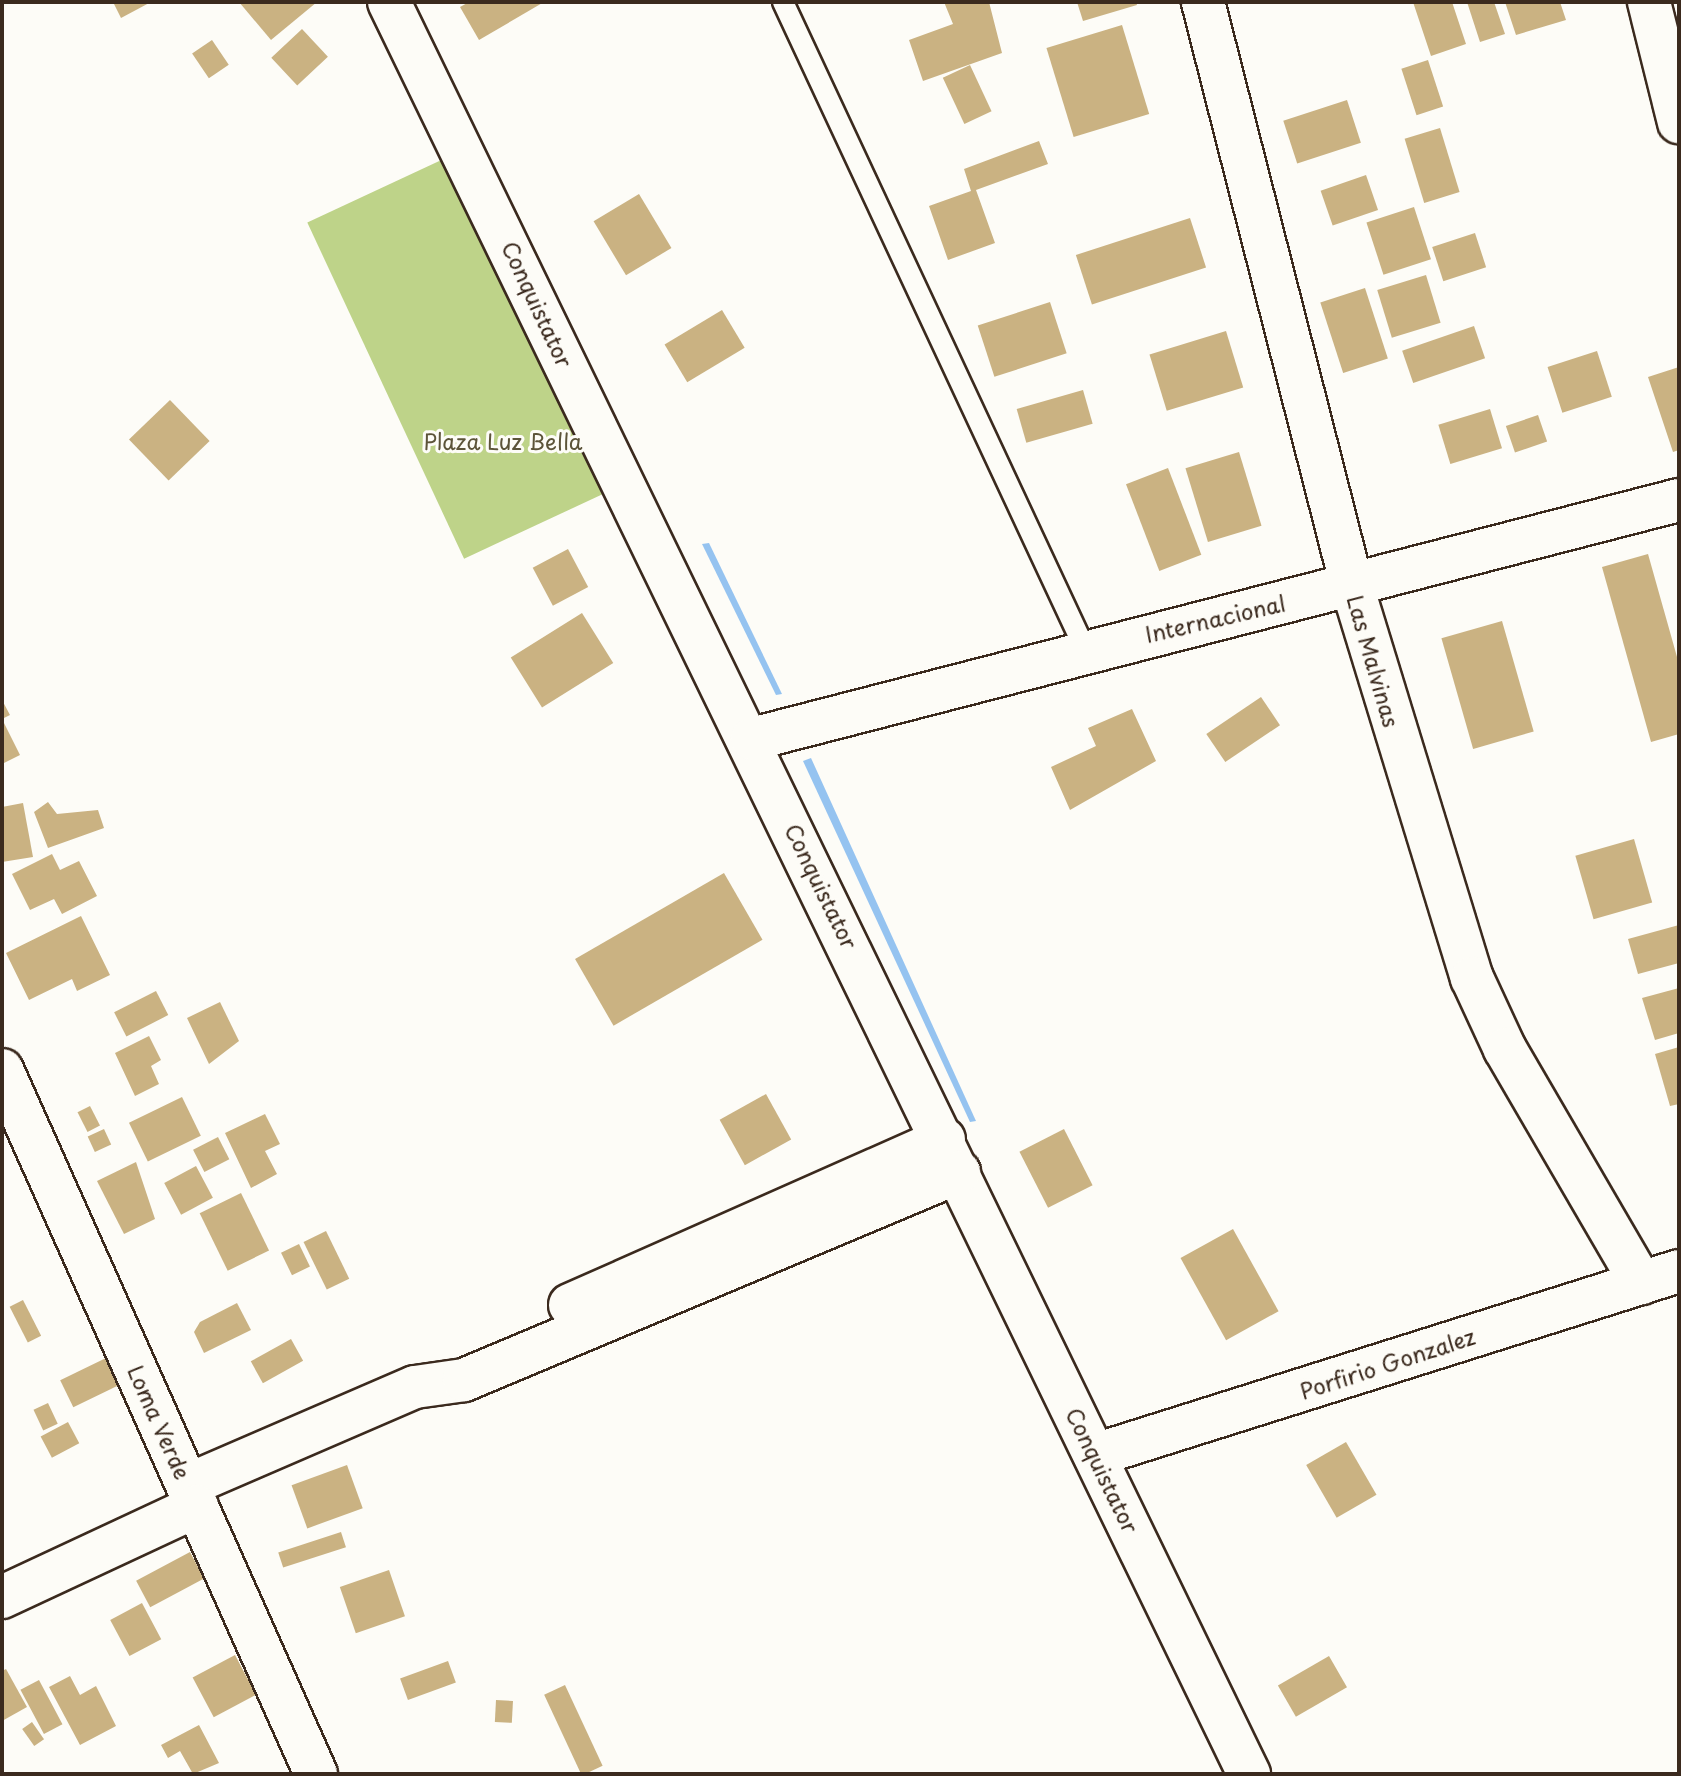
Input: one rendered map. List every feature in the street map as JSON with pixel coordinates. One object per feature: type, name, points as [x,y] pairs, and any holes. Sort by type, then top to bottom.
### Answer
[{"type":"street","name":"Conquistator","points":[[389,2],[752,739],[1249,1774]]},
{"type":"street","name":"Las Malvinas","points":[[1203,2],[1352,586],[1472,978],[1505,1049],[1660,1277]]},
{"type":"street","points":[[1649,2],[1679,122]]},
{"type":"street","name":"Internacional","points":[[752,739],[1085,649],[1352,586],[1679,500]]},
{"type":"street","name":"Loma Verde","points":[[2,1070],[316,1774]]},
{"type":"street","points":[[2,1597],[192,1496],[415,1387],[453,1356],[952,1155]]},
{"type":"street","name":"Porfirio Gonzalez","points":[[1095,1455],[1660,1277]]},
{"type":"lane","points":[[783,2],[1085,649]]},
{"type":"green space","name":"Plaza Luz Bella","points":[[465,149],[622,485],[464,559],[307,223]]},
{"type":"water","points":[[709,543],[782,694],[776,695],[702,544]]},
{"type":"water","points":[[811,758],[976,1121],[970,1122],[803,761]]},
{"type":"building","points":[[113,2],[151,2],[121,18]]},
{"type":"building","points":[[239,2],[317,2],[271,40]]},
{"type":"building","points":[[469,2],[544,2],[479,40],[460,7]]},
{"type":"building","points":[[944,2],[989,2],[1002,53],[923,81],[909,40],[953,24]]},
{"type":"building","points":[[1077,2],[1136,2],[1137,5],[1083,21]]},
{"type":"building","points":[[1413,2],[1452,2],[1466,44],[1431,56]]},
{"type":"building","points":[[1467,2],[1494,2],[1505,34],[1480,42]]},
{"type":"building","points":[[1505,2],[1560,2],[1566,20],[1516,35]]},
{"type":"building","points":[[1122,25],[1149,114],[1074,137],[1046,48]]},
{"type":"building","points":[[302,29],[328,57],[297,85],[271,58]]},
{"type":"building","points":[[212,40],[229,65],[209,78],[192,53]]},
{"type":"building","points":[[1428,60],[1443,107],[1417,115],[1401,69]]},
{"type":"building","points":[[970,65],[992,111],[964,124],[943,78]]},
{"type":"building","points":[[1347,100],[1361,143],[1297,164],[1283,121]]},
{"type":"building","points":[[1440,128],[1460,192],[1424,203],[1405,139]]},
{"type":"building","points":[[1039,141],[1048,164],[976,190],[995,243],[948,260],[929,206],[971,191],[964,169]]},
{"type":"building","points":[[1366,175],[1378,210],[1333,226],[1321,191]]},
{"type":"building","points":[[639,194],[671,248],[626,275],[594,221]]},
{"type":"building","points":[[1414,207],[1431,259],[1383,275],[1366,222]]},
{"type":"building","points":[[1190,218],[1206,267],[1092,305],[1076,255]]},
{"type":"building","points":[[1475,233],[1486,267],[1443,281],[1432,247]]},
{"type":"building","points":[[1426,275],[1441,323],[1392,338],[1377,290]]},
{"type":"building","points":[[1365,288],[1388,358],[1343,373],[1320,303]]},
{"type":"building","points":[[1050,302],[1067,353],[994,377],[978,325]]},
{"type":"building","points":[[722,310],[745,348],[687,382],[665,345]]},
{"type":"building","points":[[1474,326],[1485,358],[1413,383],[1402,351]]},
{"type":"building","points":[[1226,331],[1243,387],[1167,411],[1149,354]]},
{"type":"building","points":[[1597,351],[1612,397],[1562,413],[1548,367]]},
{"type":"building","points":[[1679,367],[1679,450],[1673,452],[1648,377]]},
{"type":"building","points":[[1083,390],[1093,424],[1026,443],[1017,409]]},
{"type":"building","points":[[170,400],[210,441],[169,481],[129,440]]},
{"type":"building","points":[[1490,409],[1502,448],[1450,464],[1438,425]]},
{"type":"building","points":[[1538,415],[1547,441],[1515,453],[1506,426]]},
{"type":"building","points":[[1239,452],[1262,526],[1208,542],[1185,468]]},
{"type":"building","points":[[1168,468],[1201,555],[1159,571],[1126,484]]},
{"type":"building","points":[[568,549],[588,587],[553,606],[533,568]]},
{"type":"building","points":[[1648,554],[1679,664],[1679,734],[1651,742],[1602,567]]},
{"type":"building","points":[[582,613],[613,663],[542,708],[511,658]]},
{"type":"building","points":[[1502,621],[1534,732],[1473,749],[1441,638]]},
{"type":"building","points":[[1261,697],[1280,725],[1225,762],[1206,734]]},
{"type":"building","points":[[2,700],[10,715],[2,719]]},
{"type":"building","points":[[1132,709],[1156,761],[1070,810],[1051,767],[1096,746],[1088,728]]},
{"type":"building","points":[[2,719],[20,755],[2,764]]},
{"type":"building","points":[[48,802],[57,814],[98,810],[104,828],[48,848],[34,812]]},
{"type":"building","points":[[23,803],[33,857],[2,862],[2,807]]},
{"type":"building","points":[[1634,839],[1652,902],[1594,919],[1575,856]]},
{"type":"building","points":[[52,854],[60,870],[79,861],[97,896],[62,914],[54,899],[30,910],[12,874]]},
{"type":"building","points":[[724,873],[763,940],[614,1026],[575,959]]},
{"type":"building","points":[[81,916],[110,975],[77,991],[72,979],[29,1000],[6,953]]},
{"type":"building","points":[[1679,925],[1679,963],[1638,974],[1628,939]]},
{"type":"building","points":[[1679,988],[1679,1033],[1655,1040],[1642,998]]},
{"type":"building","points":[[156,991],[168,1015],[126,1036],[114,1012]]},
{"type":"building","points":[[220,1002],[239,1041],[209,1064],[187,1018]]},
{"type":"building","points":[[149,1036],[161,1060],[151,1066],[159,1084],[135,1096],[115,1053]]},
{"type":"building","points":[[1679,1047],[1679,1104],[1670,1106],[1655,1054]]},
{"type":"building","points":[[766,1094],[791,1139],[745,1165],[720,1120]]},
{"type":"building","points":[[182,1097],[201,1136],[148,1162],[129,1123]]},
{"type":"building","points":[[90,1106],[100,1126],[88,1132],[78,1112]]},
{"type":"building","points":[[265,1114],[280,1144],[265,1151],[277,1174],[251,1188],[225,1133]]},
{"type":"building","points":[[104,1129],[111,1144],[95,1152],[88,1137]]},
{"type":"building","points":[[1064,1129],[1093,1185],[1048,1208],[1019,1152]]},
{"type":"building","points":[[218,1137],[229,1159],[204,1172],[193,1150]]},
{"type":"building","points":[[136,1162],[155,1219],[124,1234],[97,1181]]},
{"type":"building","points":[[196,1166],[213,1198],[181,1215],[164,1183]]},
{"type":"building","points":[[241,1193],[269,1251],[228,1271],[200,1213]]},
{"type":"building","points":[[1233,1229],[1279,1311],[1226,1340],[1181,1258]]},
{"type":"building","points":[[326,1231],[349,1279],[327,1290],[304,1242]]},
{"type":"building","points":[[299,1244],[310,1266],[292,1275],[281,1253]]},
{"type":"building","points":[[23,1300],[41,1336],[28,1342],[10,1307]]},
{"type":"building","points":[[237,1303],[251,1330],[204,1353],[194,1332],[200,1322]]},
{"type":"building","points":[[291,1339],[303,1361],[263,1383],[251,1361]]},
{"type":"building","points":[[106,1358],[119,1385],[73,1407],[60,1380]]},
{"type":"building","points":[[48,1403],[58,1424],[43,1431],[33,1410]]},
{"type":"building","points":[[68,1422],[79,1443],[52,1458],[41,1437]]},
{"type":"building","points":[[1346,1442],[1376,1495],[1337,1518],[1306,1465]]},
{"type":"building","points":[[347,1465],[363,1508],[307,1528],[292,1485]]},
{"type":"building","points":[[341,1532],[346,1547],[283,1568],[278,1552]]},
{"type":"building","points":[[190,1552],[204,1578],[150,1607],[136,1581]]},
{"type":"building","points":[[389,1570],[405,1616],[356,1633],[340,1587]]},
{"type":"building","points":[[142,1603],[161,1639],[129,1656],[110,1620]]},
{"type":"building","points":[[235,1655],[256,1695],[214,1717],[193,1678]]},
{"type":"building","points":[[1329,1656],[1347,1687],[1296,1717],[1278,1686]]},
{"type":"building","points":[[448,1661],[456,1683],[408,1700],[400,1678]]},
{"type":"building","points":[[6,1669],[27,1707],[2,1721],[2,1671]]},
{"type":"building","points":[[70,1676],[80,1695],[96,1686],[116,1726],[80,1745],[49,1687]]},
{"type":"building","points":[[39,1680],[62,1724],[44,1734],[20,1690]]},
{"type":"building","points":[[565,1685],[603,1766],[581,1774],[544,1695]]},
{"type":"building","points":[[496,1700],[513,1701],[512,1723],[495,1722]]},
{"type":"building","points":[[32,1722],[44,1739],[34,1746],[22,1729]]},
{"type":"building","points":[[199,1725],[219,1763],[193,1774],[180,1751],[168,1758],[161,1745]]}]
